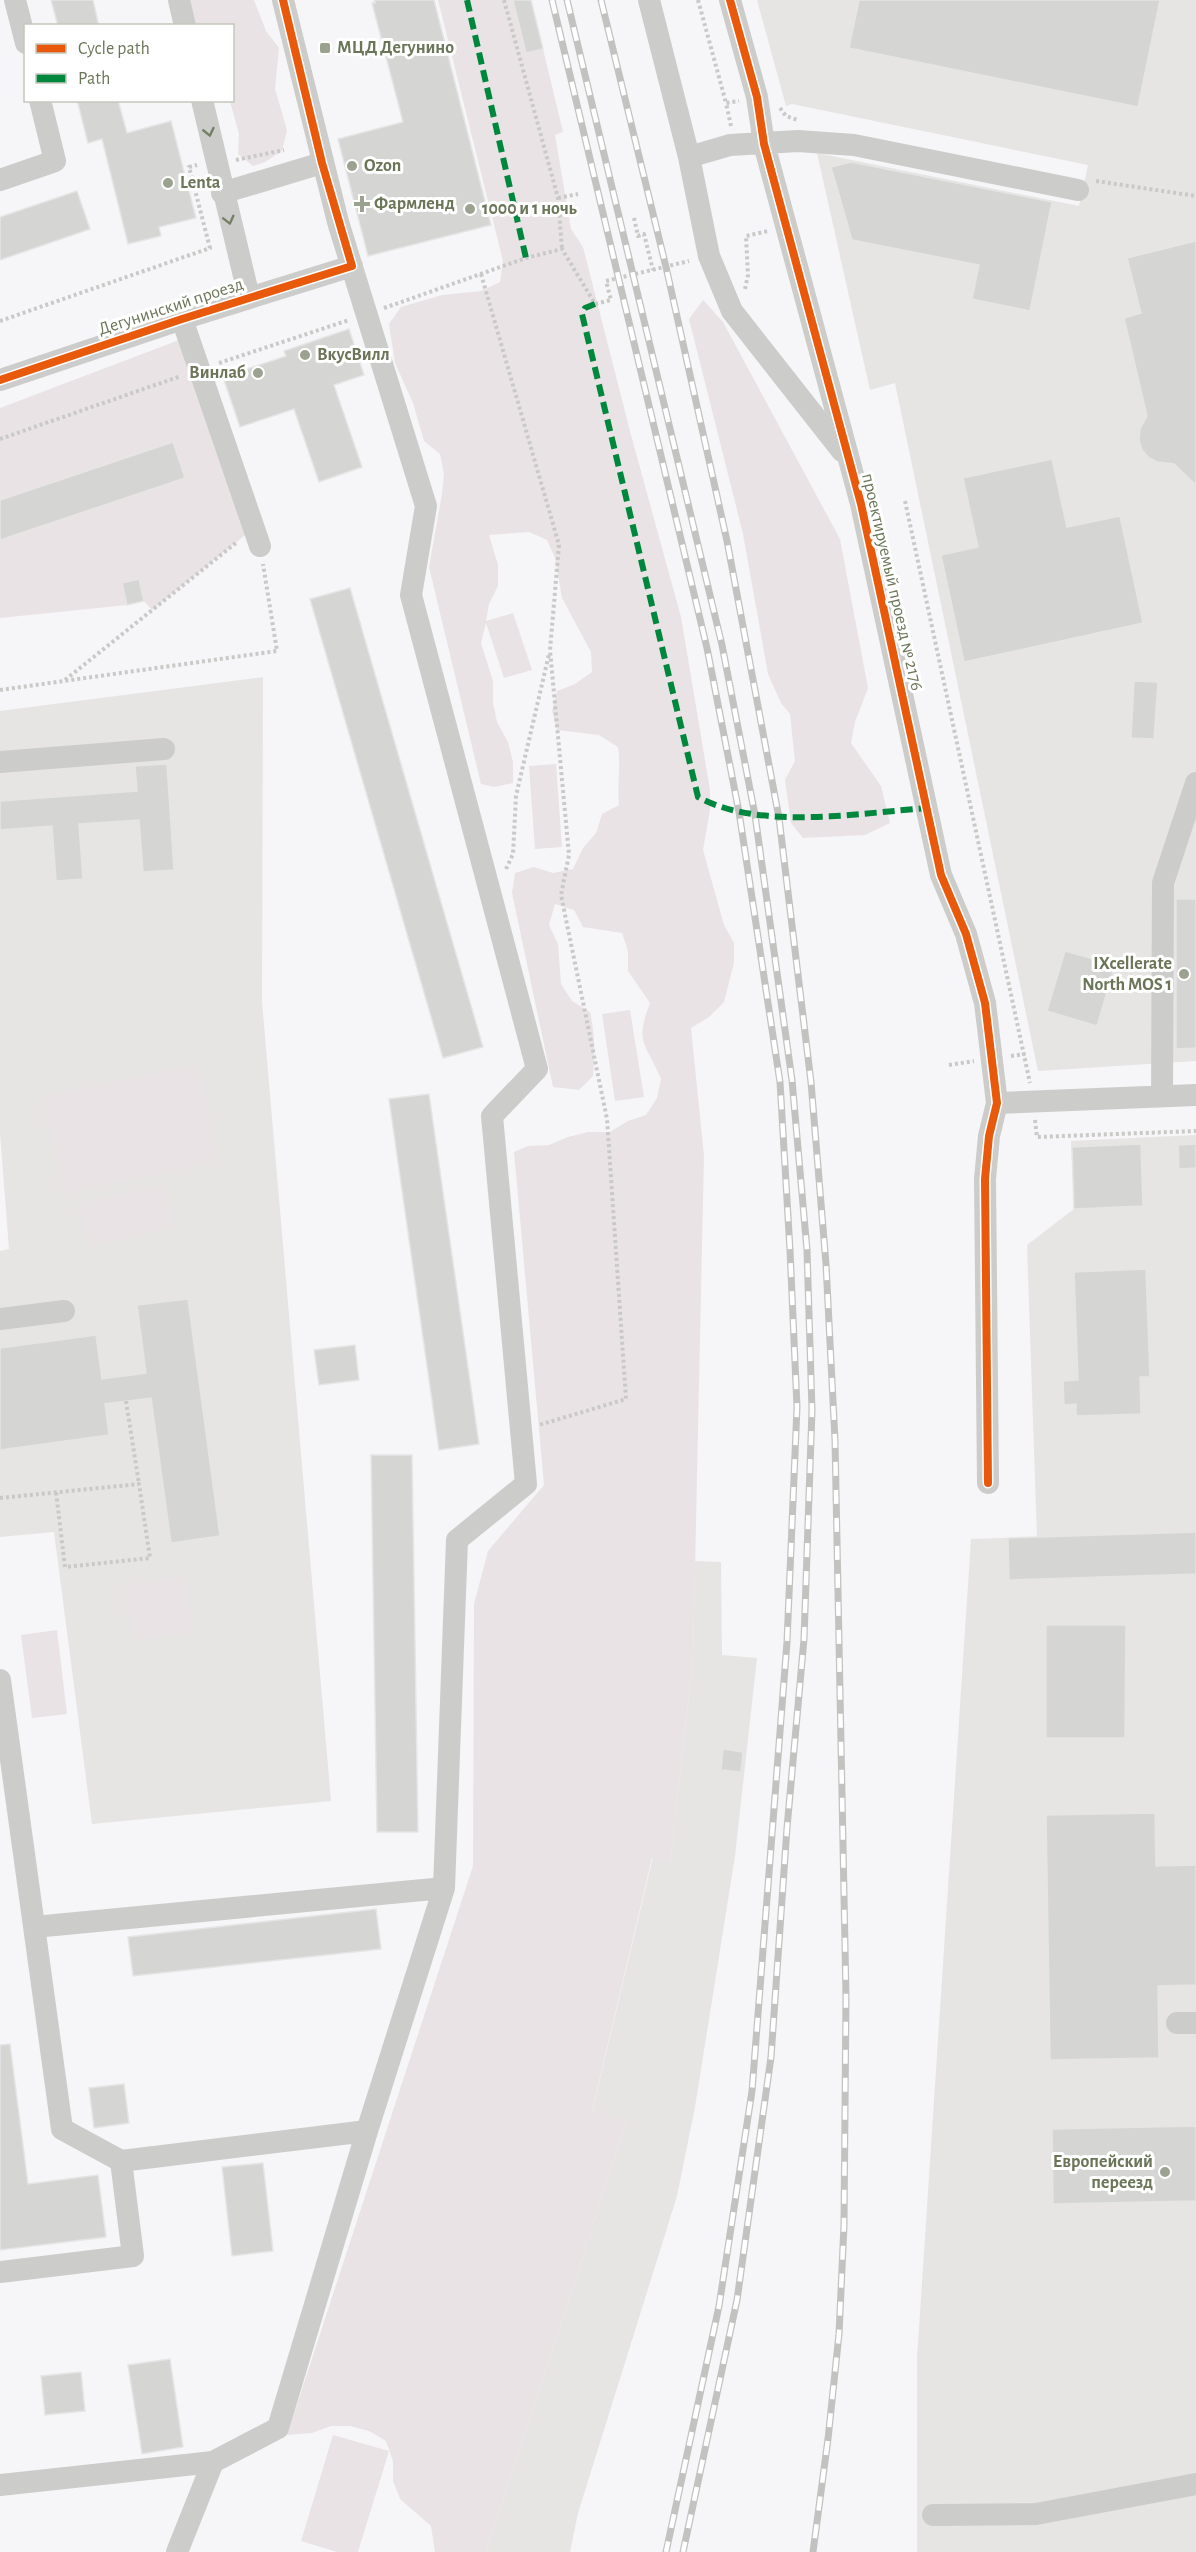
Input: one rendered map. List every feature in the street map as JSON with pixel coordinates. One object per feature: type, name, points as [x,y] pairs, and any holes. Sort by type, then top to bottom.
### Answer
[{"type":"street","points":[[15,0],[24,35]]},
{"type":"street","points":[[179,0],[185,24]]},
{"type":"street","points":[[0,2484],[213,2462],[278,2428],[367,2131],[444,1888],[457,1540],[526,1484],[492,1116],[537,1069],[411,595],[426,506],[322,163],[283,0]]},
{"type":"street","points":[[649,0],[689,157],[709,256],[732,311],[848,459]]},
{"type":"street","name":"проектируемый проезд № 2176","points":[[730,0],[757,97],[764,144],[867,531],[941,875],[966,934],[985,1003],[997,1103]]},
{"type":"street","points":[[0,180],[55,161],[40,102]]},
{"type":"street","points":[[202,102],[222,194],[249,297]]},
{"type":"street","points":[[689,157],[730,145],[798,141],[854,145],[1078,190]]},
{"type":"street","points":[[222,194],[322,163]]},
{"type":"street","name":"Дегунинский проезд","points":[[0,380],[182,318],[352,266]]},
{"type":"street","points":[[182,318],[257,537]]},
{"type":"street","points":[[0,762],[164,749]]},
{"type":"street","points":[[1162,1096],[1163,883],[1190,826],[1196,783]]},
{"type":"street","points":[[988,1483],[985,1179],[988,1136],[997,1103],[1196,1095]]},
{"type":"street","points":[[0,1319],[64,1311]]},
{"type":"street","points":[[0,1680],[62,2129],[121,2161],[367,2131]]},
{"type":"street","points":[[34,1927],[444,1888]]},
{"type":"street","points":[[0,2272],[133,2256],[121,2161]]},
{"type":"street","points":[[177,2552],[213,2462]]},
{"type":"street","points":[[933,2514],[1036,2514],[1196,2484]]},
{"type":"path","points":[[504,0],[558,198],[562,249],[595,304],[611,300],[606,281],[694,260]]},
{"type":"path","points":[[698,0],[726,103]]},
{"type":"path","points":[[232,161],[285,150]]},
{"type":"path","points":[[0,321],[210,248],[189,167],[198,165]]},
{"type":"path","points":[[558,198],[578,195]]},
{"type":"path","points":[[634,218],[638,236],[644,234],[653,270]]},
{"type":"path","points":[[732,311],[741,305],[748,275],[746,236],[787,226]]},
{"type":"path","points":[[366,314],[526,258],[562,249]]},
{"type":"path","points":[[481,274],[559,546],[550,650],[516,796],[513,854],[504,874],[488,885]]},
{"type":"path","points":[[905,501],[1029,1074],[1037,1137],[1196,1131]]},
{"type":"path","points":[[0,690],[277,651],[257,537],[64,680]]},
{"type":"path","points":[[521,1431],[626,1399],[607,1119],[561,894],[570,855],[550,650]]},
{"type":"path","points":[[56,1492],[65,1568],[150,1558],[126,1401]]},
{"type":"path","points":[[0,1498],[139,1484]]},
{"type":"shaded area","points":[[189,0],[254,0],[266,31],[279,48],[275,89],[287,130],[282,151],[265,162],[253,166],[238,154],[239,134],[230,102],[234,102],[234,24],[196,24]]},
{"type":"shaded area","points":[[438,0],[513,0],[526,53],[543,49],[563,132],[555,135],[571,229],[583,247],[681,617],[710,790],[710,810],[703,850],[724,925],[734,943],[734,963],[724,1002],[709,1017],[691,1028],[704,1156],[693,1659],[670,1863],[652,1858],[592,2111],[627,2121],[486,2552],[435,2552],[431,2526],[400,2499],[393,2481],[393,2461],[386,2441],[369,2431],[350,2426],[331,2426],[312,2433],[287,2435],[473,1866],[474,1604],[488,1551],[544,1485],[514,1152],[528,1146],[549,1145],[588,1132],[610,1132],[628,1121],[646,1115],[657,1098],[661,1079],[642,1036],[650,1003],[628,971],[628,951],[622,933],[583,927],[574,910],[555,904],[549,925],[558,944],[561,984],[572,1001],[590,1012],[594,1051],[593,1076],[579,1090],[553,1087],[512,893],[515,873],[534,867],[553,873],[573,869],[583,848],[596,833],[602,814],[619,805],[619,762],[618,747],[599,735],[557,730],[552,711],[557,691],[575,684],[592,672],[591,652],[562,598],[555,558],[547,540],[529,532],[489,535],[498,565],[498,586],[489,604],[486,621],[513,613],[532,670],[504,678],[486,623],[481,643],[493,681],[493,702],[497,722],[508,742],[513,762],[513,783],[494,787],[481,784],[429,567],[444,474],[440,454],[424,441],[413,403],[395,363],[389,324],[401,307],[442,295],[481,291],[500,282],[503,261]]},
{"type":"shaded area","points":[[757,0],[1196,0],[1196,1061],[1038,1071],[895,383],[870,390],[817,153],[1079,206],[1088,165],[792,104],[786,106]]},
{"type":"shaded area","points":[[703,300],[723,322],[840,539],[868,688],[855,722],[851,743],[881,786],[890,823],[865,835],[803,838],[791,823],[785,780],[795,761],[790,714],[781,703],[768,674],[743,534],[689,319]]},
{"type":"shaded area","points":[[187,337],[254,528],[152,610],[144,601],[138,579],[122,583],[127,605],[0,618],[0,540],[185,478],[172,442],[0,500],[0,408]]},
{"type":"shaded area","points":[[263,677],[262,1002],[331,1801],[92,1824],[54,1532],[0,1537],[0,1251],[9,1249],[0,1133],[0,711]]},
{"type":"shaded area","points":[[556,764],[562,847],[535,849],[529,766]]},
{"type":"shaded area","points":[[630,1010],[644,1097],[615,1101],[602,1014]]},
{"type":"shaded area","points":[[198,1064],[218,1161],[64,1194],[43,1097]]},
{"type":"shaded area","points":[[1196,1135],[1196,2552],[917,2552],[917,2359],[971,1539],[1037,1537],[1027,1245],[1074,1209],[1071,1141]]},
{"type":"shaded area","points":[[165,1185],[174,1227],[89,1246],[80,1203]]},
{"type":"shaded area","points":[[695,1561],[721,1562],[722,1655],[757,1658],[735,1856],[695,2107],[677,2196],[578,2513],[570,2552],[486,2552],[627,2121],[592,2112],[653,1857],[670,1862],[693,1659]]},
{"type":"shaded area","points":[[185,1577],[191,1633],[133,1639],[127,1584]]},
{"type":"shaded area","points":[[57,1630],[67,1714],[32,1718],[21,1635]]},
{"type":"shaded area","points":[[333,2435],[389,2451],[358,2552],[337,2552],[301,2541]]},
{"type":"building","points":[[51,0],[93,0],[99,24],[57,24]]},
{"type":"building","points":[[374,0],[434,0],[491,225],[368,256],[338,139],[403,122],[372,3],[375,3]]},
{"type":"building","points":[[513,0],[531,0],[543,49],[526,53]]},
{"type":"building","points":[[859,0],[1160,0],[1138,107],[849,48]]},
{"type":"building","points":[[78,102],[119,102],[127,133],[171,121],[196,218],[159,227],[161,236],[128,244],[102,139],[88,143]]},
{"type":"building","points":[[851,162],[1052,202],[1030,311],[972,299],[979,265],[852,240],[831,167]]},
{"type":"building","points":[[77,191],[90,229],[0,260],[0,217]]},
{"type":"building","points":[[1196,241],[1196,485],[1174,464],[1157,462],[1142,450],[1139,440],[1140,429],[1147,416],[1124,318],[1141,313],[1127,258]]},
{"type":"building","points":[[349,329],[364,375],[334,385],[362,467],[319,482],[294,409],[240,427],[223,377],[286,356],[284,351]]},
{"type":"building","points":[[173,442],[185,478],[0,540],[0,500]]},
{"type":"building","points":[[1052,459],[1067,527],[1120,516],[1143,623],[964,662],[941,555],[978,547],[963,478]]},
{"type":"building","points":[[139,579],[144,601],[127,605],[122,583]]},
{"type":"building","points":[[350,588],[483,1047],[443,1058],[310,599]]},
{"type":"building","points":[[1134,681],[1158,682],[1154,739],[1131,738]]},
{"type":"building","points":[[167,764],[174,870],[143,872],[139,820],[79,824],[83,879],[56,881],[52,826],[0,830],[0,801],[137,791],[135,766]]},
{"type":"building","name":"IXcellerate North MOS 1","points":[[1176,899],[1196,899],[1196,1048],[1176,1049]]},
{"type":"building","points":[[1065,951],[1115,965],[1097,1026],[1047,1011]]},
{"type":"building","points":[[429,1094],[479,1444],[439,1450],[389,1099]]},
{"type":"building","points":[[1141,1144],[1143,1206],[1074,1209],[1072,1147]]},
{"type":"building","points":[[1196,1144],[1196,1168],[1179,1169],[1178,1145]]},
{"type":"building","points":[[1146,1269],[1150,1377],[1140,1377],[1141,1414],[1076,1416],[1076,1404],[1064,1405],[1063,1381],[1078,1380],[1074,1272]]},
{"type":"building","points":[[188,1299],[220,1536],[171,1543],[151,1398],[105,1404],[109,1435],[0,1450],[0,1348],[96,1335],[102,1379],[146,1373],[137,1305]]},
{"type":"building","points":[[355,1345],[359,1380],[319,1385],[314,1350]]},
{"type":"building","points":[[371,1455],[412,1455],[418,1832],[377,1832]]},
{"type":"building","points":[[1196,1532],[1196,1574],[1009,1580],[1008,1538]]},
{"type":"building","points":[[1046,1625],[1126,1625],[1125,1738],[1046,1738]]},
{"type":"building","points":[[723,1749],[743,1752],[741,1772],[721,1770]]},
{"type":"building","points":[[1155,1813],[1156,1866],[1196,1865],[1196,1985],[1158,1986],[1159,2058],[1050,2060],[1046,1815]]},
{"type":"building","points":[[376,1909],[381,1949],[133,1976],[128,1937]]},
{"type":"building","points":[[10,2044],[28,2184],[98,2175],[106,2237],[0,2250],[0,2045]]},
{"type":"building","points":[[124,2084],[129,2123],[94,2128],[89,2088]]},
{"type":"building","points":[[1196,2126],[1196,2201],[1053,2204],[1052,2129]]},
{"type":"building","points":[[263,2163],[273,2251],[232,2256],[222,2167]]},
{"type":"building","points":[[170,2359],[183,2447],[142,2454],[128,2365]]},
{"type":"building","points":[[81,2372],[85,2411],[45,2415],[41,2376]]},
{"type":"railway","points":[[552,0],[707,648],[739,812],[780,1082],[790,1250],[797,1407],[787,1642],[752,2091],[719,2306],[666,2552]]},
{"type":"railway","points":[[567,0],[722,645],[755,815],[792,1080],[807,1250],[812,1410],[804,1639],[787,1828],[771,2057],[737,2300],[683,2552]]},
{"type":"railway","points":[[601,0],[666,267],[727,541],[779,818],[811,1082],[826,1264],[835,1440],[846,1996],[844,2225],[839,2334],[813,2552]]},
{"type":"marked path","points":[[467,0],[526,258]]},
{"type":"marked path","points":[[595,304],[585,308],[582,314],[698,797],[723,807],[751,814],[780,817],[841,816],[928,808]]},
{"type":"cycle path","points":[[0,380],[182,319],[352,266],[322,163],[283,0]]},
{"type":"cycle path","points":[[730,0],[757,97],[764,144],[861,504],[941,875],[966,934],[985,1003],[997,1103],[989,1136],[985,1179],[988,1483]]},
{"type":"place","name":"МЦД Дегунино","points":[[325,48]]},
{"type":"place","name":"Ozon","points":[[352,166]]},
{"type":"place","name":"Lenta","points":[[168,183]]},
{"type":"place","name":"Фармленд","points":[[362,204]]},
{"type":"place","name":"1000 и 1 ночь","points":[[470,209]]},
{"type":"place","name":"ВкусВилл","points":[[305,355]]},
{"type":"place","name":"Винлаб","points":[[258,373]]},
{"type":"place","name":"IXcellerate North MOS 1","points":[[1184,974]]},
{"type":"place","name":"Европейский переезд","points":[[1165,2172]]}]
